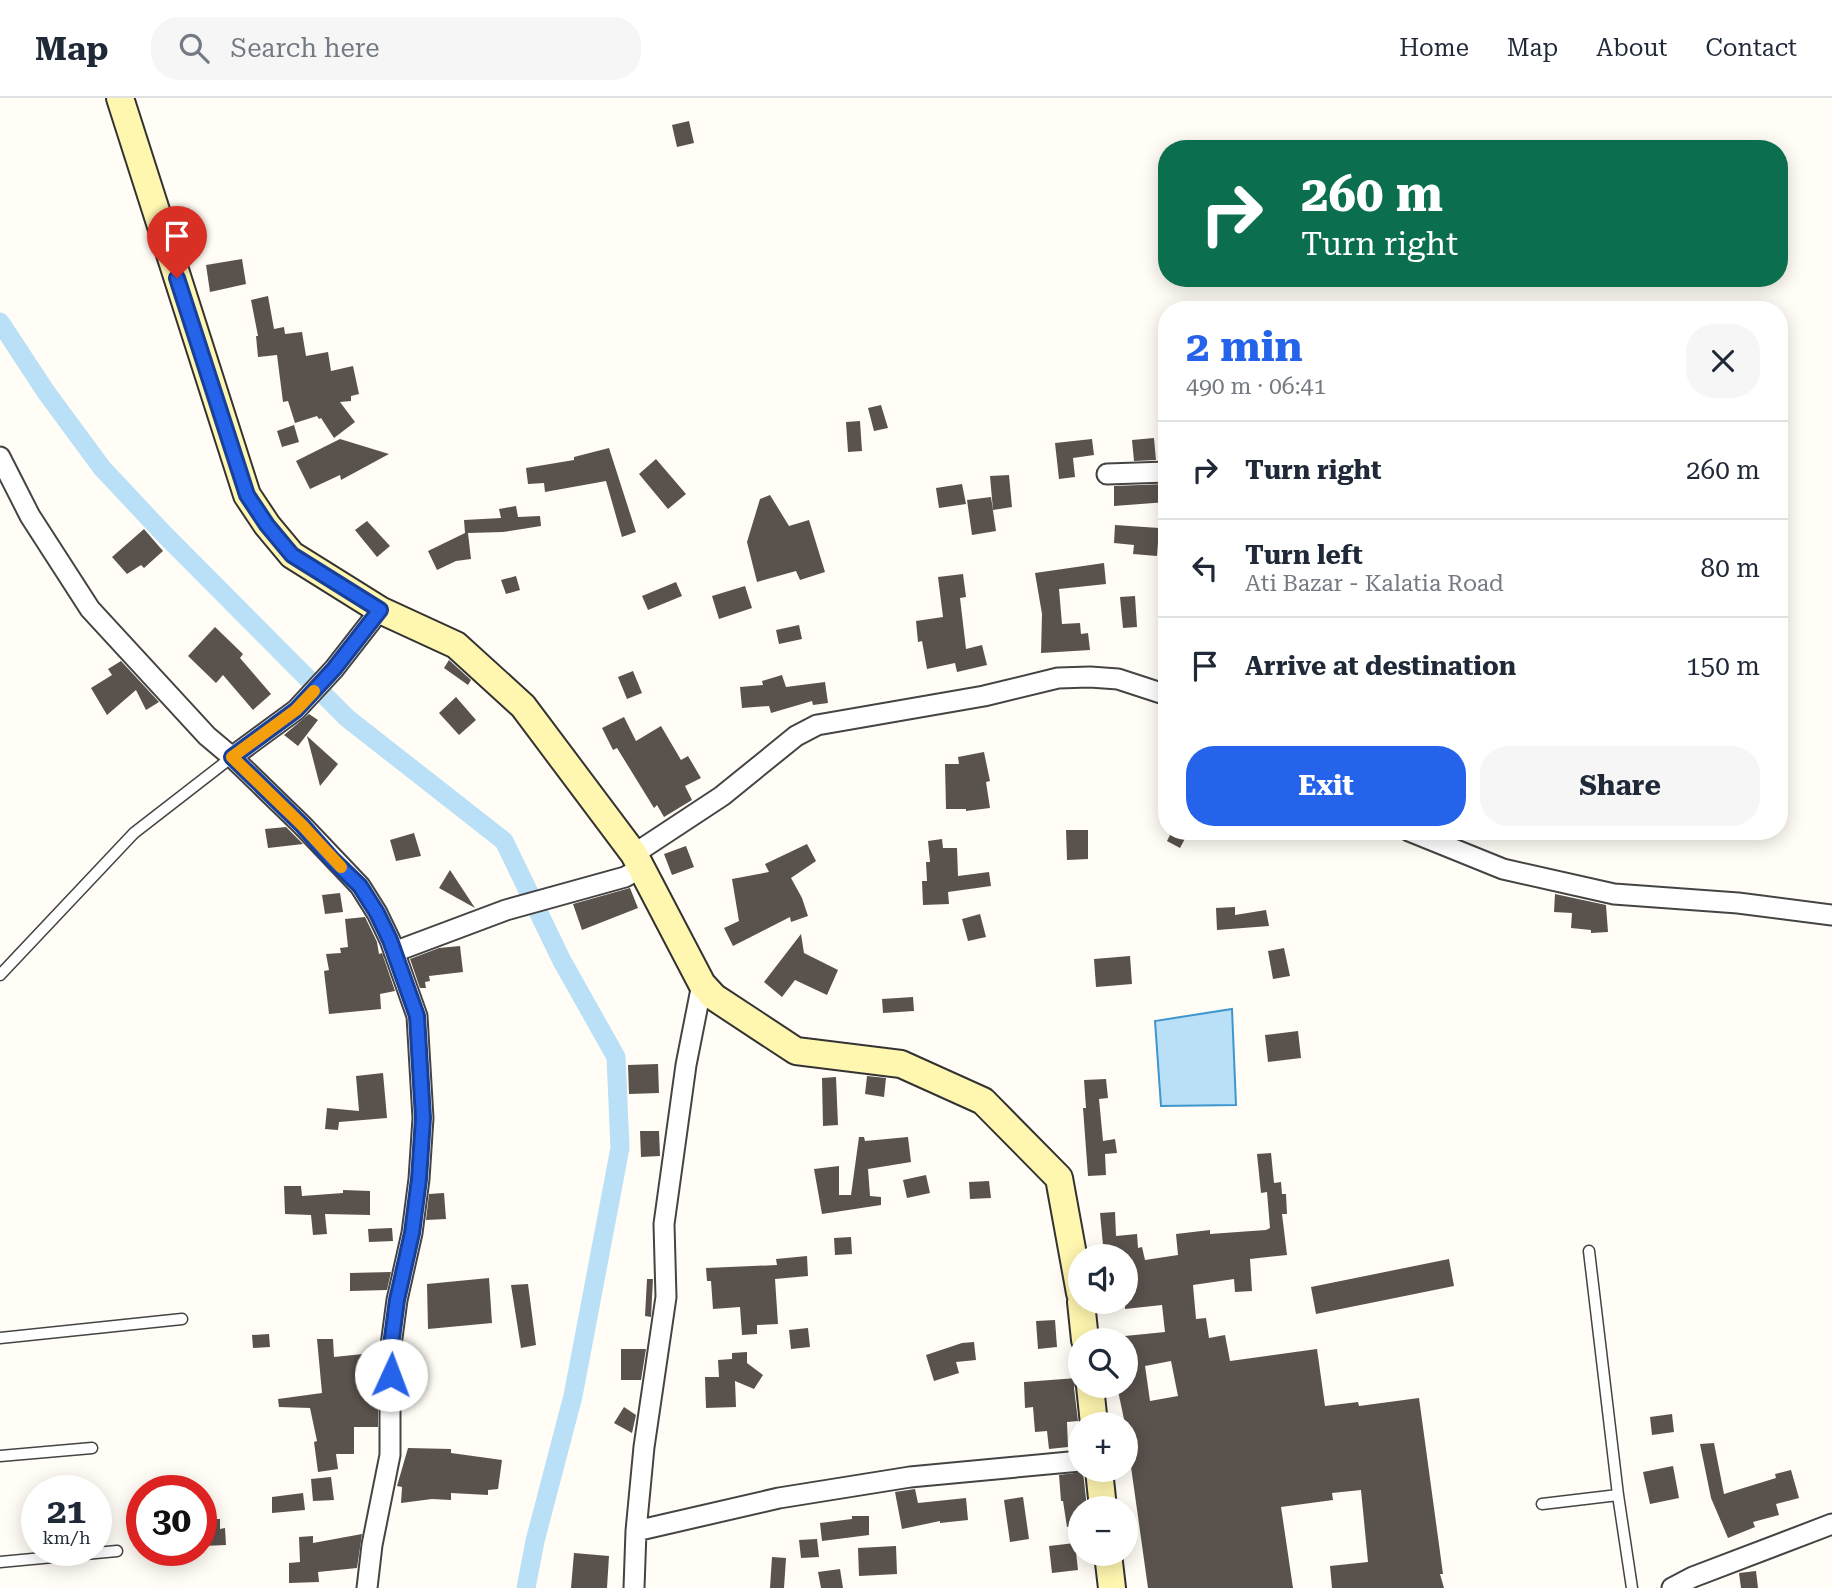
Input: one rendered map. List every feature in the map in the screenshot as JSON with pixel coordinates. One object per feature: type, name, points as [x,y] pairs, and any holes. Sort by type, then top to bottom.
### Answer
[{"type":"main road","points":[[120,98],[247,495],[267,525],[292,555],[380,610],[456,645],[523,706],[637,861],[702,984],[714,997],[796,1051],[901,1064],[984,1101],[1059,1178],[1071,1244]]},
{"type":"main road","points":[[1109,1566],[1112,1588]]},
{"type":"street","points":[[0,457],[30,516],[90,609],[207,736],[302,825],[351,876],[377,913],[417,1016],[423,1118],[412,1233],[397,1300],[390,1353],[390,1455],[372,1545],[367,1588]]},
{"type":"street","points":[[1107,474],[1158,472]]},
{"type":"street","points":[[232,757],[296,710],[334,669],[380,610]]},
{"type":"street","points":[[394,951],[506,910],[625,877],[637,861],[796,736],[817,725],[984,696],[1058,678],[1118,679],[1158,692]]},
{"type":"street","points":[[1431,840],[1503,869],[1615,894],[1738,903],[1832,915]]},
{"type":"street","points":[[634,1588],[644,1447],[666,1297],[664,1224],[686,1065],[702,984]]},
{"type":"street","points":[[636,1531],[779,1498],[910,1477],[1068,1462]]},
{"type":"street","points":[[1672,1588],[1693,1577],[1832,1524]]},
{"type":"lane","points":[[0,975],[134,832],[232,757]]},
{"type":"lane","points":[[1589,1251],[1618,1495],[1632,1588]]},
{"type":"lane","points":[[0,1338],[182,1319]]},
{"type":"lane","points":[[0,1455],[92,1448]]},
{"type":"lane","points":[[1542,1504],[1618,1495]]},
{"type":"lane","points":[[0,1562],[117,1551]]},
{"type":"water","points":[[1232,1009],[1236,1105],[1161,1106],[1155,1021]]},
{"type":"building","points":[[689,121],[694,143],[677,147],[672,125]]},
{"type":"building","points":[[242,259],[246,284],[210,292],[206,265]]},
{"type":"building","points":[[268,296],[274,329],[284,327],[285,334],[302,332],[306,356],[328,352],[331,371],[353,366],[359,394],[351,396],[351,401],[340,402],[355,422],[334,438],[317,416],[295,423],[288,401],[283,402],[277,355],[258,357],[258,336],[251,300]]},
{"type":"building","points":[[881,405],[888,428],[874,431],[868,408]]},
{"type":"building","points":[[860,421],[862,451],[848,452],[846,422]]},
{"type":"building","points":[[294,425],[299,442],[282,447],[277,431]]},
{"type":"building","points":[[1154,438],[1156,460],[1134,461],[1132,440]]},
{"type":"building","points":[[340,439],[389,454],[341,480],[340,475],[310,489],[296,461]]},
{"type":"building","points":[[1092,439],[1094,455],[1073,458],[1075,477],[1059,479],[1055,443]]},
{"type":"building","points":[[609,448],[636,532],[622,537],[606,481],[545,492],[544,483],[528,484],[526,468],[574,460],[574,457]]},
{"type":"building","points":[[656,459],[686,494],[668,509],[639,474]]},
{"type":"building","points":[[1009,475],[1012,507],[993,510],[990,476]]},
{"type":"building","points":[[962,484],[966,504],[939,508],[936,488]]},
{"type":"building","points":[[1158,484],[1158,503],[1114,506],[1114,486]]},
{"type":"building","points":[[770,495],[789,526],[809,520],[825,572],[800,580],[796,571],[757,582],[747,542],[760,499]]},
{"type":"building","points":[[991,497],[996,531],[972,535],[967,500]]},
{"type":"building","points":[[516,506],[518,517],[540,516],[541,526],[503,532],[468,533],[471,559],[456,561],[437,570],[428,551],[465,533],[464,520],[501,518],[499,509]]},
{"type":"building","points":[[367,521],[390,546],[377,557],[355,530]]},
{"type":"building","points":[[1115,525],[1158,528],[1157,556],[1133,554],[1134,545],[1114,543]]},
{"type":"building","points":[[144,529],[163,551],[144,568],[141,565],[127,574],[112,557]]},
{"type":"building","points":[[1104,563],[1106,584],[1059,589],[1062,624],[1080,623],[1081,634],[1088,633],[1090,650],[1041,653],[1042,614],[1035,573]]},
{"type":"building","points":[[963,574],[966,597],[960,598],[966,649],[982,645],[987,665],[957,672],[955,663],[927,669],[922,641],[918,642],[916,621],[943,617],[938,577]]},
{"type":"building","points":[[516,576],[520,590],[506,594],[501,580]]},
{"type":"building","points":[[676,582],[682,596],[648,610],[642,596]]},
{"type":"building","points":[[745,586],[752,608],[719,619],[712,596]]},
{"type":"building","points":[[1135,596],[1137,627],[1123,628],[1120,597]]},
{"type":"building","points":[[799,625],[802,639],[779,644],[776,630]]},
{"type":"building","points":[[215,627],[243,654],[240,658],[271,694],[253,710],[223,675],[216,683],[188,656]]},
{"type":"building","points":[[449,660],[471,680],[468,685],[444,668]]},
{"type":"building","points":[[121,661],[159,702],[146,710],[136,690],[107,715],[91,688],[112,675],[108,669]]},
{"type":"building","points":[[633,671],[642,693],[627,699],[618,677]]},
{"type":"building","points":[[782,675],[786,687],[825,682],[828,703],[813,705],[812,701],[771,713],[769,706],[742,708],[740,687],[763,685],[762,681]]},
{"type":"building","points":[[456,697],[476,720],[459,735],[439,713]]},
{"type":"building","points":[[309,714],[318,720],[298,746],[284,735]]},
{"type":"building","points":[[624,717],[636,741],[661,726],[681,760],[688,756],[701,778],[685,786],[692,800],[664,817],[657,805],[654,808],[617,748],[613,750],[602,728]]},
{"type":"building","points":[[307,736],[338,764],[320,786]]},
{"type":"building","points":[[984,752],[990,781],[986,782],[990,808],[966,811],[946,809],[945,764],[959,764],[958,757]]},
{"type":"building","points":[[286,827],[303,844],[268,848],[265,829]]},
{"type":"building","points":[[1066,830],[1088,830],[1088,859],[1067,860]]},
{"type":"building","points":[[414,833],[421,856],[396,861],[390,840]]},
{"type":"building","points":[[942,839],[943,848],[957,848],[958,876],[989,872],[991,886],[948,892],[949,904],[923,905],[922,881],[927,881],[926,862],[930,862],[928,841]]},
{"type":"building","points":[[1168,840],[1184,840],[1180,848]]},
{"type":"building","points":[[807,844],[816,861],[791,878],[808,916],[791,922],[790,917],[733,946],[724,928],[739,921],[732,879],[769,872],[765,864]]},
{"type":"building","points":[[686,846],[694,867],[672,875],[664,854]]},
{"type":"building","points":[[450,870],[475,908],[439,888]]},
{"type":"building","points":[[630,888],[638,908],[582,930],[573,904]]},
{"type":"building","points":[[340,893],[343,912],[325,914],[322,895]]},
{"type":"building","points":[[1555,894],[1606,905],[1608,932],[1591,933],[1591,930],[1571,928],[1572,913],[1554,912]]},
{"type":"building","points":[[1235,907],[1235,915],[1266,910],[1269,926],[1217,930],[1216,908]]},
{"type":"building","points":[[980,914],[986,937],[968,941],[962,919]]},
{"type":"building","points":[[365,917],[377,942],[379,954],[382,953],[395,991],[380,994],[381,1009],[329,1014],[324,971],[329,970],[326,954],[341,953],[340,948],[348,947],[345,919]]},
{"type":"building","points":[[801,934],[804,953],[838,970],[827,995],[795,980],[782,997],[764,982]]},
{"type":"building","points":[[460,946],[463,972],[429,976],[430,981],[425,982],[426,988],[420,988],[410,959],[439,948]]},
{"type":"building","points":[[1284,948],[1290,976],[1273,979],[1268,951]]},
{"type":"building","points":[[1130,956],[1132,984],[1096,987],[1094,959]]},
{"type":"building","points":[[913,997],[914,1011],[883,1013],[882,999]]},
{"type":"building","points":[[1298,1031],[1301,1058],[1268,1062],[1265,1035]]},
{"type":"building","points":[[658,1064],[659,1093],[629,1094],[628,1065]]},
{"type":"building","points":[[383,1073],[387,1118],[339,1122],[338,1130],[325,1129],[327,1108],[359,1111],[356,1076]]},
{"type":"building","points":[[867,1076],[886,1078],[884,1097],[865,1094]]},
{"type":"building","points":[[836,1077],[838,1125],[823,1126],[822,1078]]},
{"type":"building","points":[[1106,1079],[1108,1098],[1099,1099],[1103,1141],[1115,1139],[1117,1153],[1105,1154],[1106,1175],[1088,1176],[1083,1108],[1086,1108],[1084,1080]]},
{"type":"building","points":[[640,1131],[659,1131],[660,1156],[641,1157]]},
{"type":"building","points":[[859,1137],[864,1137],[865,1141],[908,1137],[911,1162],[868,1169],[870,1196],[881,1197],[881,1205],[822,1214],[814,1169],[839,1166],[839,1195],[851,1195]]},
{"type":"building","points":[[1271,1153],[1274,1183],[1281,1182],[1282,1194],[1286,1194],[1287,1214],[1282,1214],[1287,1255],[1250,1259],[1252,1291],[1235,1292],[1234,1279],[1193,1285],[1196,1319],[1206,1318],[1209,1338],[1225,1335],[1230,1361],[1317,1349],[1325,1406],[1358,1402],[1359,1406],[1419,1398],[1443,1574],[1440,1574],[1444,1588],[1332,1588],[1330,1566],[1368,1562],[1361,1490],[1332,1493],[1333,1500],[1281,1507],[1293,1588],[1148,1588],[1138,1517],[1138,1496],[1135,1496],[1133,1482],[1138,1482],[1138,1412],[1122,1412],[1120,1398],[1138,1398],[1138,1335],[1165,1332],[1162,1305],[1138,1308],[1138,1248],[1142,1247],[1145,1260],[1178,1255],[1176,1234],[1210,1230],[1210,1234],[1266,1230],[1270,1228],[1267,1192],[1261,1193],[1257,1154]],"holes":[[[1171,1361],[1178,1396],[1150,1401],[1145,1366]]]},
{"type":"building","points":[[926,1175],[930,1193],[907,1198],[903,1180]]},
{"type":"building","points":[[989,1181],[991,1198],[970,1199],[969,1182]]},
{"type":"building","points":[[284,1186],[301,1186],[302,1196],[343,1193],[343,1190],[370,1191],[370,1215],[325,1214],[327,1234],[313,1235],[311,1215],[285,1214]]},
{"type":"building","points":[[444,1193],[446,1219],[426,1220],[429,1194]]},
{"type":"building","points":[[1115,1212],[1116,1236],[1137,1234],[1138,1244],[1103,1244],[1100,1213]]},
{"type":"building","points":[[392,1228],[393,1241],[369,1242],[368,1229]]},
{"type":"building","points":[[851,1237],[852,1254],[835,1255],[834,1238]]},
{"type":"building","points":[[807,1256],[808,1276],[775,1279],[778,1324],[757,1325],[757,1334],[742,1335],[740,1307],[713,1309],[711,1281],[707,1281],[706,1268],[777,1265],[776,1259]]},
{"type":"building","points":[[1449,1259],[1454,1286],[1316,1314],[1311,1287]]},
{"type":"building","points":[[391,1272],[387,1290],[350,1291],[350,1273]]},
{"type":"building","points":[[489,1278],[492,1323],[428,1329],[427,1284]]},
{"type":"building","points":[[647,1279],[653,1279],[651,1317],[645,1316]]},
{"type":"building","points":[[528,1284],[536,1345],[521,1348],[511,1285]]},
{"type":"building","points":[[1055,1320],[1057,1347],[1038,1349],[1036,1321]]},
{"type":"building","points":[[808,1328],[810,1347],[791,1349],[789,1330]]},
{"type":"building","points":[[269,1334],[270,1347],[253,1348],[252,1335]]},
{"type":"building","points":[[317,1339],[333,1339],[334,1357],[363,1354],[369,1380],[378,1379],[378,1427],[354,1427],[354,1454],[336,1454],[338,1469],[318,1472],[314,1442],[317,1441],[310,1408],[279,1407],[278,1399],[322,1393]]},
{"type":"building","points":[[974,1342],[976,1360],[956,1362],[959,1373],[934,1381],[926,1355],[962,1343]]},
{"type":"building","points":[[621,1349],[646,1349],[641,1380],[621,1380]]},
{"type":"building","points":[[747,1352],[747,1363],[763,1375],[754,1389],[735,1381],[736,1407],[706,1408],[705,1377],[719,1377],[718,1360],[732,1359],[732,1353]]},
{"type":"building","points":[[411,1373],[412,1394],[402,1395],[402,1375]]},
{"type":"building","points":[[1068,1379],[1068,1398],[1075,1398],[1077,1412],[1068,1412],[1068,1447],[1049,1449],[1047,1431],[1035,1432],[1033,1407],[1025,1408],[1024,1382]]},
{"type":"building","points":[[624,1407],[636,1415],[632,1433],[614,1423]]},
{"type":"building","points":[[1672,1414],[1674,1432],[1652,1435],[1650,1417]]},
{"type":"building","points":[[1714,1443],[1724,1494],[1776,1478],[1775,1474],[1791,1470],[1799,1498],[1776,1504],[1779,1515],[1753,1522],[1755,1527],[1728,1538],[1711,1498],[1700,1444]]},
{"type":"building","points":[[408,1448],[451,1449],[451,1453],[502,1460],[498,1489],[488,1490],[488,1495],[451,1493],[451,1500],[432,1499],[401,1503],[402,1487],[397,1486]]},
{"type":"building","points":[[1673,1466],[1679,1498],[1650,1504],[1643,1472]]},
{"type":"building","points":[[1068,1474],[1068,1482],[1084,1482],[1086,1496],[1068,1496],[1068,1527],[1061,1501],[1059,1475]]},
{"type":"building","points":[[331,1477],[334,1500],[313,1501],[311,1479]]},
{"type":"building","points":[[915,1489],[918,1503],[966,1498],[968,1520],[940,1521],[902,1529],[895,1492]]},
{"type":"building","points":[[303,1493],[305,1510],[272,1513],[272,1497]]},
{"type":"building","points":[[1023,1497],[1029,1539],[1010,1542],[1004,1500]]},
{"type":"building","points":[[852,1516],[869,1516],[869,1535],[822,1541],[820,1523],[852,1519]]},
{"type":"building","points":[[217,1519],[220,1519],[220,1529],[225,1528],[226,1545],[217,1545]]},
{"type":"building","points":[[362,1534],[357,1568],[318,1572],[319,1582],[289,1583],[289,1563],[300,1562],[299,1537],[313,1536],[313,1543]]},
{"type":"building","points":[[817,1539],[819,1557],[801,1558],[799,1540]]},
{"type":"building","points":[[1068,1544],[1068,1566],[1078,1566],[1078,1570],[1052,1573],[1049,1546]]},
{"type":"building","points":[[896,1546],[897,1574],[859,1576],[858,1548]]},
{"type":"building","points":[[574,1553],[609,1556],[607,1588],[571,1588]]},
{"type":"building","points":[[772,1557],[786,1558],[784,1588],[770,1588]]},
{"type":"building","points":[[840,1569],[843,1588],[821,1588],[818,1572]]},
{"type":"building","points":[[1756,1571],[1758,1588],[1741,1588],[1739,1573]]},
{"type":"waterway","points":[[0,322],[46,392],[102,468],[163,533],[347,718],[504,841],[562,961],[616,1057],[620,1148],[573,1396],[535,1541],[526,1588]]},
{"type":"slow traffic","points":[[314,691],[296,710],[232,757],[341,867]]},
{"type":"route","points":[[177,278],[247,495],[292,555],[380,610],[334,669],[296,710],[232,757],[360,886],[390,940],[417,1016],[423,1118],[419,1179],[412,1233],[397,1300],[390,1353],[391,1375]]}]
